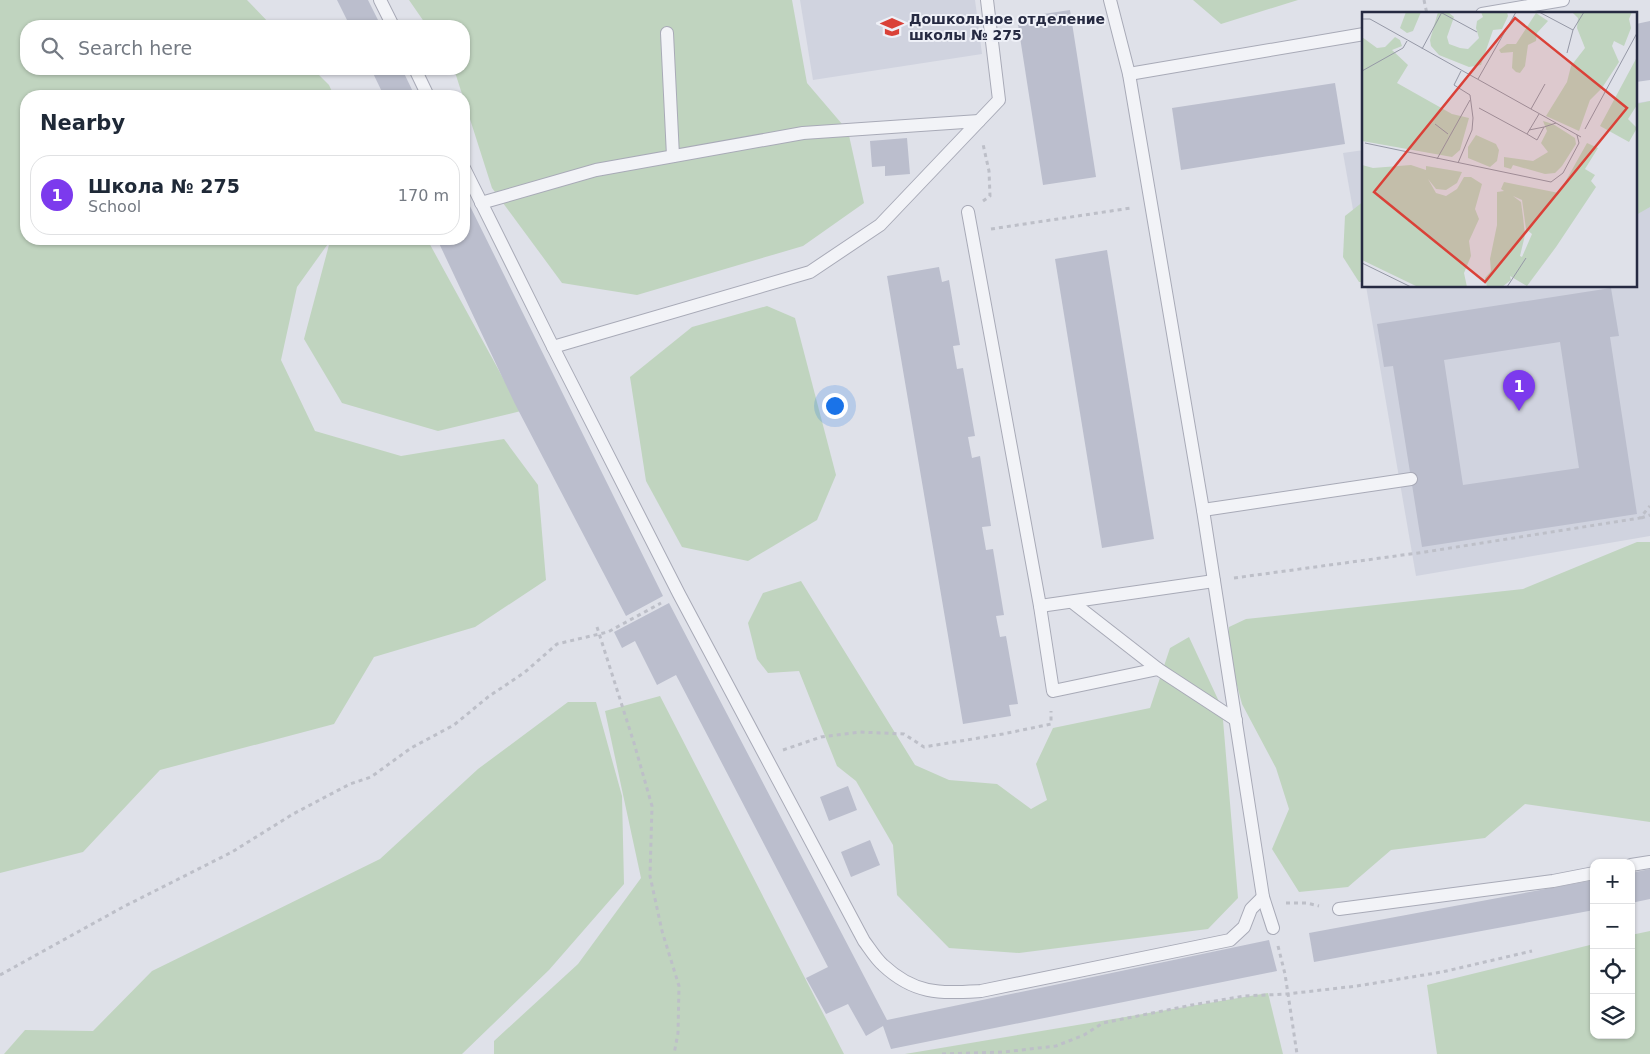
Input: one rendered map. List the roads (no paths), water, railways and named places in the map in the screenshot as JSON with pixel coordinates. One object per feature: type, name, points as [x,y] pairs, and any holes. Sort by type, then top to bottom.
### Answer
[{"type":"lane","points":[[380,0],[390,20]]},
{"type":"lane","points":[[553,347],[810,272],[880,225],[999,100],[987,0]]},
{"type":"lane","points":[[1110,0],[1129,74],[1204,510],[1263,897],[1273,928]]},
{"type":"lane","points":[[1494,12],[1563,0]]},
{"type":"lane","points":[[667,32],[673,156]]},
{"type":"lane","points":[[1129,74],[1362,34]]},
{"type":"lane","points":[[417,75],[425,90]]},
{"type":"lane","points":[[481,203],[596,170],[803,133],[979,121]]},
{"type":"lane","points":[[470,180],[679,594],[864,941],[882,964],[905,982],[927,991],[981,991],[1230,940],[1244,927],[1251,909],[1263,897]]},
{"type":"lane","points":[[968,212],[1040,606],[1053,691],[1158,669]]},
{"type":"lane","points":[[1204,510],[1411,479]]},
{"type":"lane","points":[[1040,606],[1214,581]]},
{"type":"lane","points":[[1072,602],[1158,669],[1236,720]]},
{"type":"lane","points":[[1635,864],[1650,862]]},
{"type":"lane","points":[[1339,909],[1552,881],[1590,874]]},
{"type":"place","name":"Дошкольное отделение школы № 275","points":[[892,27]]},
{"type":"place","name":"Школа № 275","points":[[1519,411]]}]
